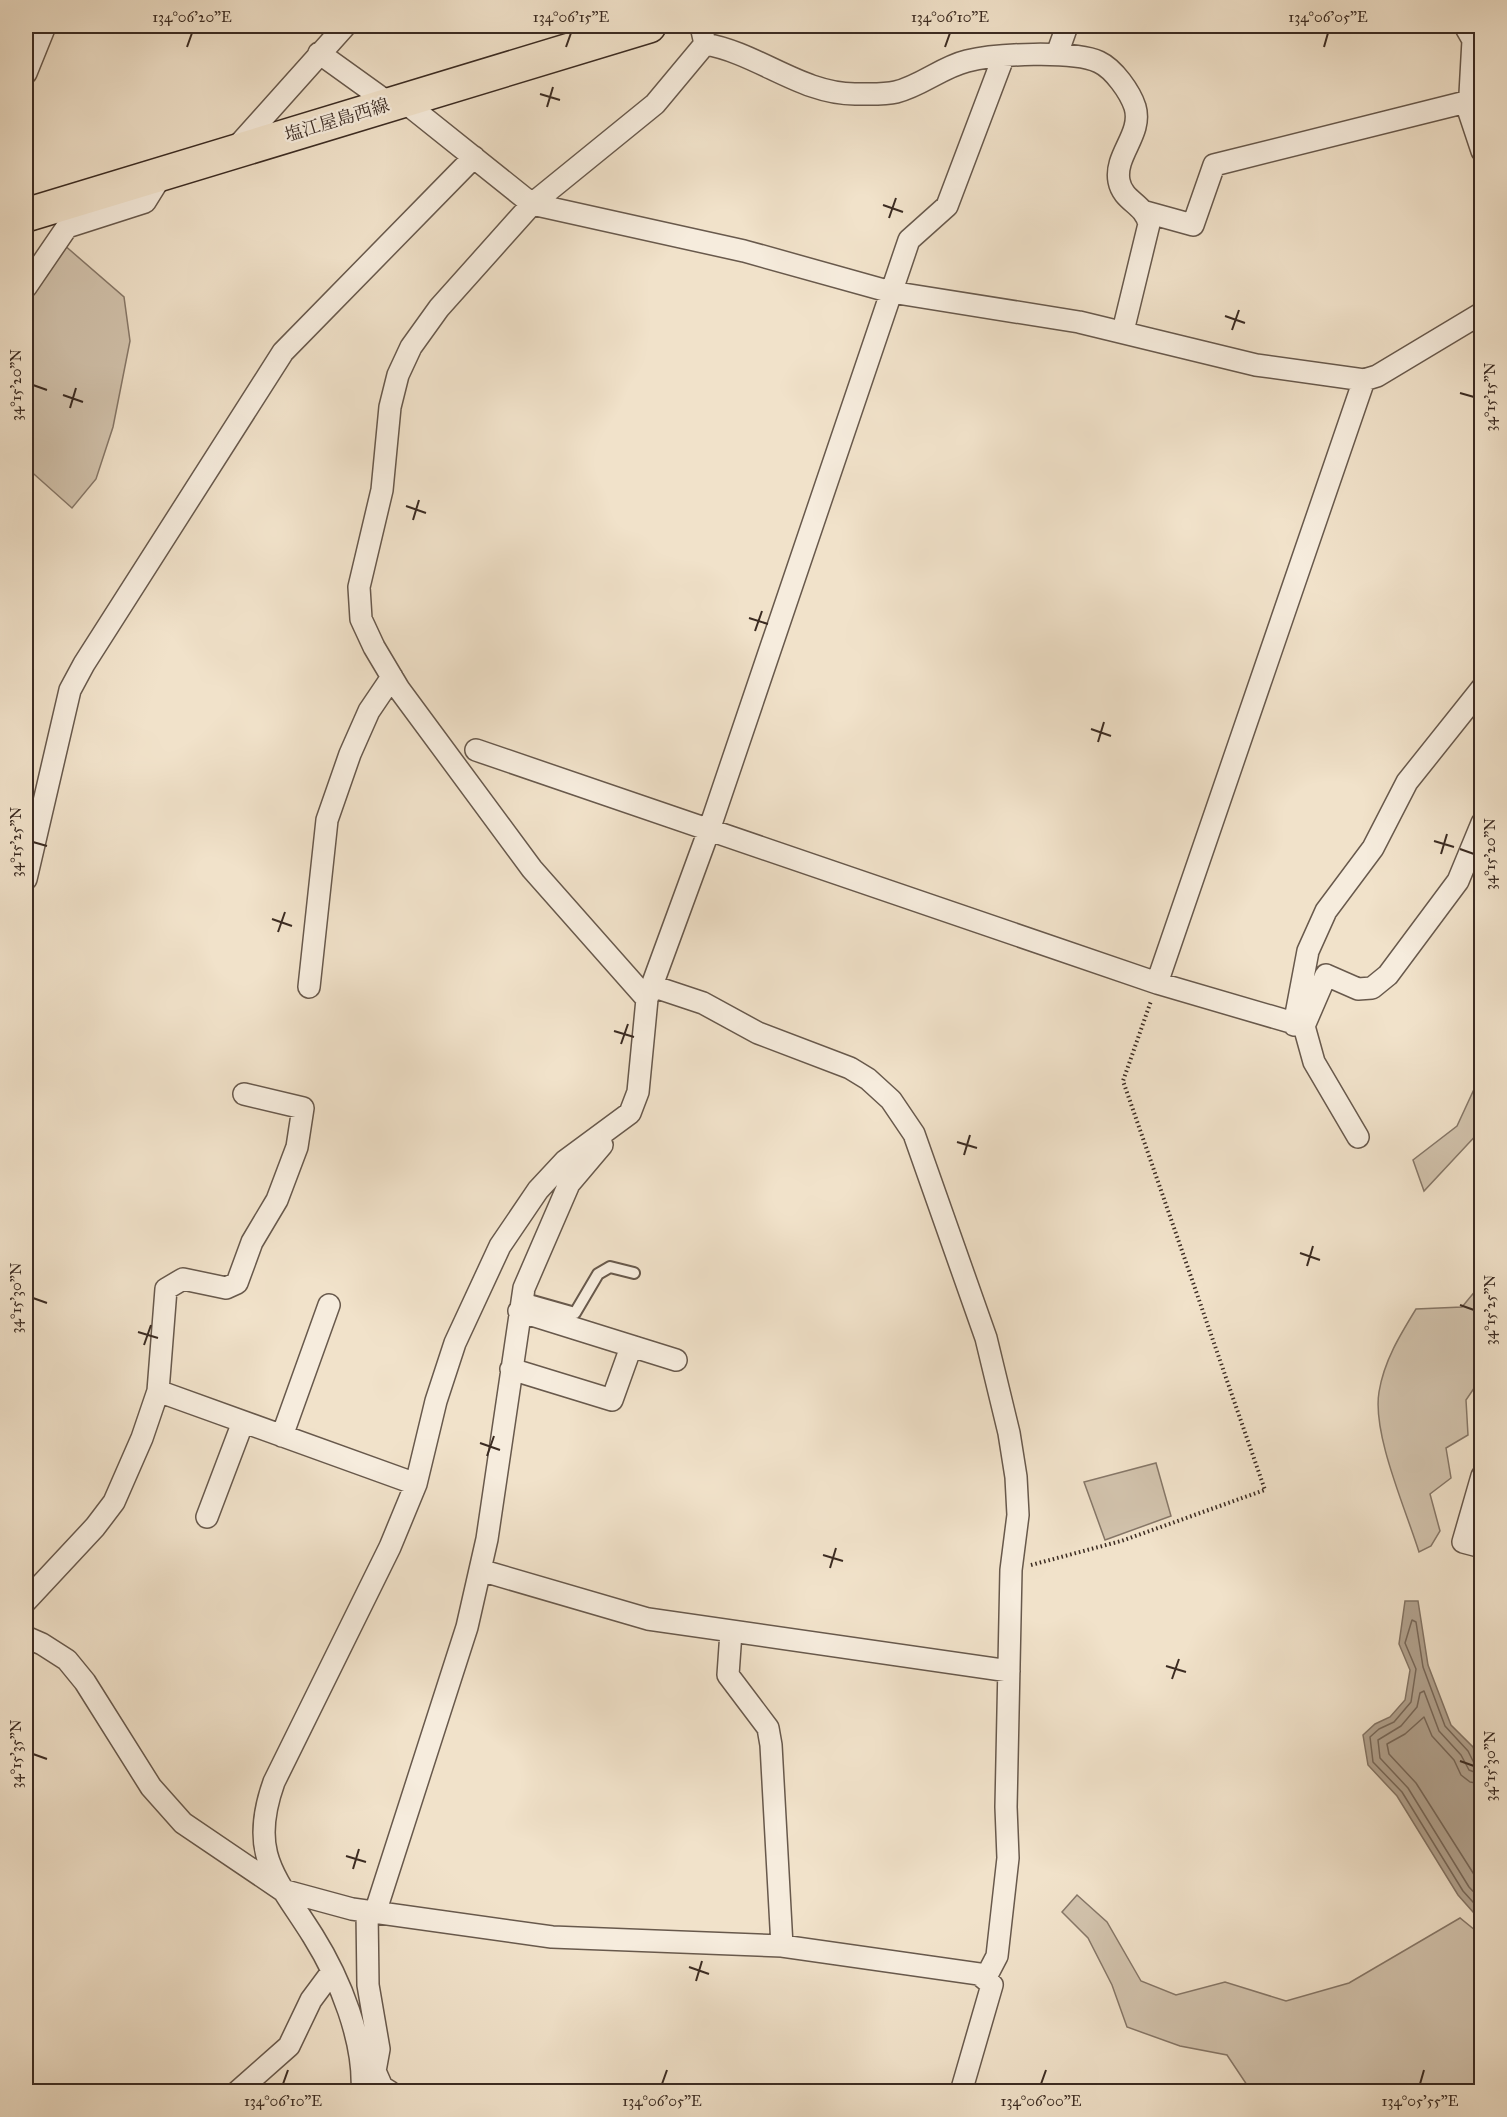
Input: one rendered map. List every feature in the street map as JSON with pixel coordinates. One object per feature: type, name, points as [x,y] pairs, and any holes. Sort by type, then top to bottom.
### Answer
[{"type":"main road","name":"塩江屋島西線","points":[[26,215],[649,26]]},
{"type":"street","points":[[26,73],[45,26]]},
{"type":"street","points":[[234,151],[345,26]]},
{"type":"street","points":[[1057,54],[1067,26]]},
{"type":"street","points":[[1465,26],[1473,40],[1469,112],[1482,151]]},
{"type":"street","points":[[985,1979],[997,1956],[1005,1894],[1011,1570],[1018,1515],[1016,1477],[1003,1404],[986,1338],[914,1134],[891,1100],[868,1079],[850,1068],[759,1033],[703,1003],[649,993],[532,869],[392,677],[361,619],[359,587],[382,490],[390,407],[398,375],[411,347],[439,308],[532,204],[655,104],[703,35],[722,46],[815,88],[854,94],[897,92],[968,61],[1057,54],[1099,62],[1114,74],[1127,91],[1136,109],[1136,128],[1119,165],[1119,181],[1124,195],[1146,212],[1193,225],[1214,165],[1470,101]]},
{"type":"street","points":[[319,53],[396,102],[474,157],[532,204],[744,251],[891,292],[1123,331],[1256,365],[1364,381],[1377,376],[1482,313]]},
{"type":"street","points":[[367,2079],[379,2049],[368,1985],[371,1912],[467,1627],[487,1539],[521,1305],[569,1184],[630,1113],[638,1092],[649,993],[709,830],[909,240],[947,206],[1004,58]]},
{"type":"street","points":[[26,879],[70,690],[84,664],[283,352],[474,157]]},
{"type":"street","points":[[26,286],[67,226],[145,202],[163,173]]},
{"type":"street","points":[[1123,331],[1149,224],[1146,212]]},
{"type":"street","points":[[1157,983],[1364,381]]},
{"type":"street","points":[[309,987],[327,820],[350,754],[369,711],[392,677]]},
{"type":"street","points":[[1358,1137],[1314,1062],[1299,1026],[1308,951],[1326,911],[1373,848],[1407,782],[1482,688]]},
{"type":"street","points":[[476,750],[1157,983],[1299,1026]]},
{"type":"street","points":[[1299,1026],[1326,975],[1358,989],[1372,988],[1388,975],[1458,881],[1482,824]]},
{"type":"street","points":[[26,1601],[95,1527],[114,1502],[142,1438],[158,1391],[166,1289],[183,1279],[226,1288],[237,1283],[252,1242],[277,1200],[297,1147],[303,1108],[244,1094]]},
{"type":"street","points":[[390,2091],[367,2079],[358,2037],[331,1973],[315,1938],[282,1890],[267,1860],[262,1828],[265,1808],[274,1782],[390,1547],[416,1484],[436,1401],[455,1343],[500,1246],[538,1190],[565,1161],[630,1113]]},
{"type":"street","points":[[282,1436],[329,1305]]},
{"type":"street","points":[[521,1305],[631,1347],[676,1360]]},
{"type":"street","points":[[511,1369],[612,1400],[631,1347]]},
{"type":"street","points":[[158,1391],[416,1484]]},
{"type":"street","points":[[207,1517],[243,1422]]},
{"type":"street","points":[[1482,1476],[1463,1542],[1482,1547]]},
{"type":"street","points":[[480,1570],[648,1619],[1009,1671]]},
{"type":"street","points":[[731,1632],[729,1675],[768,1728],[771,1745],[782,1946]]},
{"type":"street","points":[[26,1637],[67,1660],[85,1682],[137,1767],[177,1817],[234,1860],[282,1890],[325,1903],[371,1912],[552,1936],[782,1946],[979,1974],[992,1985],[961,2091]]},
{"type":"street","points":[[237,2091],[289,2046],[311,2000],[331,1973]]},
{"type":"lane","points":[[521,1305],[575,1313],[598,1274],[610,1267],[634,1273]]},
{"type":"path","points":[[1011,1570],[1121,1541],[1265,1490],[1123,1081],[1157,983]]},
{"type":"shaded area","points":[[63,244],[124,297],[130,341],[113,427],[96,479],[72,508],[26,467],[26,300]]},
{"type":"shaded area","points":[[1481,1081],[1481,1130],[1424,1191],[1413,1160],[1457,1126],[1476,1085]]},
{"type":"shaded area","points":[[1481,1284],[1481,1378],[1466,1400],[1468,1435],[1446,1448],[1451,1478],[1430,1494],[1440,1531],[1431,1546],[1419,1552],[1380,1429],[1378,1409],[1381,1381],[1393,1349],[1416,1309],[1462,1307]]},
{"type":"shaded area","points":[[1156,1463],[1171,1516],[1105,1540],[1084,1482]]},
{"type":"shaded area","points":[[1077,1895],[1107,1922],[1141,1981],[1176,1995],[1225,1982],[1286,2001],[1349,1983],[1460,1918],[1481,1935],[1481,2091],[1251,2091],[1227,2055],[1180,2046],[1127,2027],[1112,1985],[1088,1938],[1062,1912]]},
{"type":"water","points":[[1405,1601],[1418,1601],[1428,1665],[1451,1725],[1473,1747],[1481,1767],[1481,1921],[1458,1895],[1397,1796],[1368,1765],[1363,1735],[1375,1724],[1390,1717],[1405,1700],[1410,1670],[1399,1644]]}]
